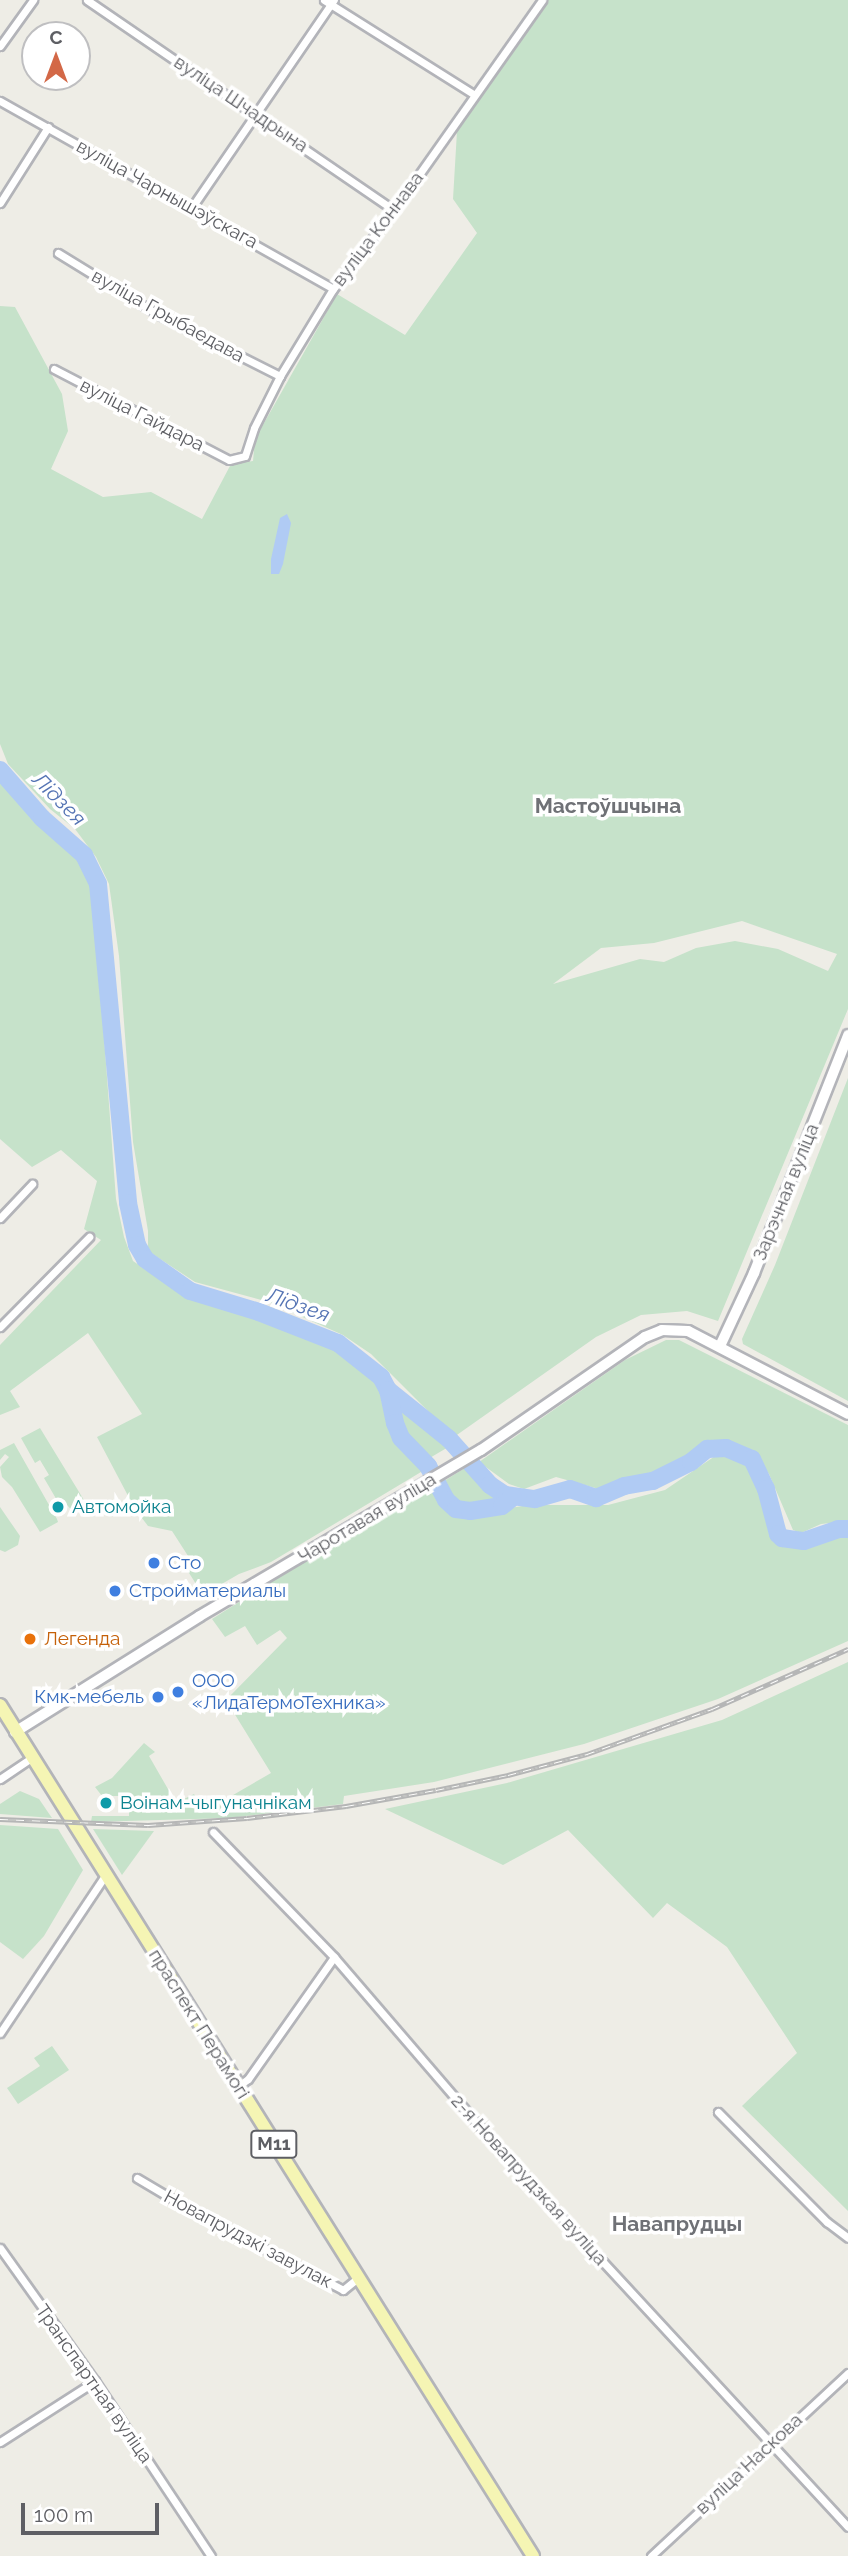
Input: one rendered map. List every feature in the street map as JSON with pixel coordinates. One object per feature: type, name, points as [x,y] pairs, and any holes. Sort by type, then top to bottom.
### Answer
[{"type":"main road","name":"праспект Перамогі","points":[[0,1705],[533,2556]]},
{"type":"street","points":[[0,47],[33,0]]},
{"type":"street","name":"вуліца Шчадрына","points":[[87,0],[394,210]]},
{"type":"street","points":[[324,0],[333,2],[475,95]]},
{"type":"street","name":"вуліца Коннава","points":[[229,460],[245,456],[254,428],[280,376],[333,289],[394,210],[542,0]]},
{"type":"street","points":[[192,207],[258,115],[333,2]]},
{"type":"street","name":"вуліца Чарнышэўскага","points":[[0,100],[333,289]]},
{"type":"street","points":[[0,203],[48,127]]},
{"type":"street","name":"вуліца Грыбаедава","points":[[58,253],[157,314],[280,376]]},
{"type":"street","name":"вуліца Гайдара","points":[[54,369],[229,460]]},
{"type":"street","name":"Зарэчная вуліца","points":[[720,1346],[754,1273],[848,1035]]},
{"type":"street","points":[[0,1219],[32,1184]]},
{"type":"street","points":[[0,1327],[89,1237]]},
{"type":"street","name":"Чаротавая вуліца","points":[[15,1732],[200,1616],[481,1450],[645,1336],[662,1330],[678,1329],[720,1346],[848,1414]]},
{"type":"street","points":[[0,1779],[31,1758]]},
{"type":"street","name":"2-я Новапрудзкая вуліца","points":[[213,1832],[334,1957],[507,2158],[848,2527]]},
{"type":"street","points":[[0,2034],[106,1874]]},
{"type":"street","points":[[238,2086],[248,2079],[334,1957]]},
{"type":"street","points":[[718,2112],[827,2222],[848,2238]]},
{"type":"street","name":"Новапрудзкі завулак","points":[[137,2178],[196,2213],[343,2290],[358,2277]]},
{"type":"street","name":"Транспартная вуліца","points":[[0,2248],[95,2381],[211,2556]]},
{"type":"street","name":"вуліца Наскова","points":[[651,2556],[848,2373]]},
{"type":"street","points":[[0,2442],[95,2381]]},
{"type":"green space","points":[[545,0],[848,0],[848,1009],[718,1321],[687,1311],[641,1315],[596,1337],[454,1437],[371,1354],[343,1335],[269,1302],[195,1282],[148,1251],[148,1231],[133,1142],[119,956],[109,884],[96,857],[75,829],[50,809],[8,764],[0,744],[0,306],[15,307],[62,394],[68,431],[51,469],[103,497],[151,492],[202,519],[231,464],[253,461],[255,439],[337,294],[405,335],[477,233],[453,199],[457,131]],"holes":[[[742,921],[837,954],[828,971],[778,949],[735,941],[696,948],[664,962],[640,959],[553,984],[601,948],[654,943]]]},
{"type":"green space","points":[[0,779],[44,827],[64,842],[82,865],[93,888],[116,1199],[124,1237],[133,1261],[165,1283],[287,1324],[304,1335],[336,1347],[356,1361],[385,1391],[395,1438],[426,1469],[271,1562],[239,1574],[194,1600],[188,1589],[196,1584],[184,1565],[190,1559],[172,1531],[148,1526],[135,1509],[97,1437],[142,1414],[88,1333],[10,1391],[20,1407],[0,1415],[0,1345],[101,1240],[84,1229],[97,1181],[61,1150],[32,1167],[0,1139]]},
{"type":"green space","points":[[848,1078],[848,1401],[743,1344],[742,1339],[775,1265]]},
{"type":"green space","points":[[666,1340],[679,1340],[848,1425],[848,1521],[821,1524],[801,1533],[793,1530],[769,1474],[756,1457],[744,1447],[721,1441],[703,1446],[658,1472],[599,1489],[556,1477],[524,1489],[509,1484],[479,1462],[625,1360]]},
{"type":"green space","points":[[398,1399],[450,1446],[428,1459],[407,1432],[397,1410]]},
{"type":"green space","points":[[40,1428],[87,1505],[73,1512],[63,1500],[58,1502],[44,1478],[49,1475],[40,1460],[35,1463],[21,1438]]},
{"type":"green space","points":[[14,1443],[58,1522],[40,1532],[12,1487],[2,1477],[0,1467],[9,1457],[5,1454],[0,1460],[0,1450]]},
{"type":"green space","points":[[721,1452],[740,1457],[758,1480],[778,1538],[802,1547],[848,1535],[848,1641],[718,1699],[584,1744],[434,1782],[344,1796],[343,1804],[229,1818],[91,1822],[92,1816],[129,1816],[129,1796],[102,1796],[95,1787],[112,1778],[144,1743],[155,1752],[149,1756],[176,1803],[194,1794],[201,1807],[221,1802],[271,1773],[226,1700],[287,1638],[280,1630],[257,1645],[245,1626],[225,1637],[212,1619],[325,1548],[432,1488],[437,1499],[458,1516],[529,1505],[608,1505],[665,1490]]},
{"type":"green space","points":[[468,1466],[489,1487],[509,1498],[500,1504],[457,1507],[441,1483]]},
{"type":"green space","points":[[0,1507],[20,1536],[18,1545],[5,1552],[0,1550]]},
{"type":"green space","points":[[848,1662],[848,2211],[742,2106],[797,2053],[727,1947],[667,1903],[653,1918],[568,1830],[503,1865],[385,1809],[507,1783],[722,1720]]},
{"type":"green space","points":[[20,1791],[39,1799],[52,1818],[0,1814],[0,1804]]},
{"type":"green space","points":[[0,1825],[58,1829],[83,1870],[44,1936],[23,1959],[0,1942]]},
{"type":"green space","points":[[93,1829],[154,1831],[122,1875]]},
{"type":"green space","points":[[52,2046],[69,2070],[18,2104],[7,2088],[40,2066],[34,2058]]},
{"type":"water","points":[[287,514],[291,523],[283,564],[279,574],[271,574],[271,559],[280,518]]},
{"type":"waterway","name":"Лідзея","points":[[0,770],[42,818],[84,855],[98,884],[128,1203],[137,1245],[145,1259],[190,1291],[259,1312],[338,1343],[381,1377],[388,1390],[449,1439],[490,1485],[505,1495],[535,1499],[570,1489],[596,1498],[624,1486],[653,1481],[691,1462],[707,1449],[726,1448],[752,1459],[766,1489],[778,1534],[782,1538],[804,1541],[838,1529],[848,1529]]},
{"type":"waterway","points":[[388,1390],[401,1438],[428,1466],[446,1500],[456,1509],[470,1511],[502,1506],[513,1497]]},
{"type":"railway","points":[[0,1819],[148,1825],[247,1818],[346,1806],[436,1790],[508,1775],[587,1754],[712,1709],[848,1649]]},
{"type":"place","name":"Автомойка","points":[[58,1507]]},
{"type":"place","name":"Сто","points":[[154,1563]]},
{"type":"place","name":"Стройматериалы","points":[[115,1591]]},
{"type":"place","name":"Легенда","points":[[30,1639]]},
{"type":"place","name":"ООО «ЛидаТермоТехника»","points":[[178,1692]]},
{"type":"place","name":"Кмк-мебель","points":[[158,1697]]},
{"type":"place","name":"Воінам-чыгуначнікам","points":[[106,1803]]},
{"type":"district","name":"Мастоўшчына","points":[[608,806]]},
{"type":"district","name":"Навапрудцы","points":[[677,2224]]}]
